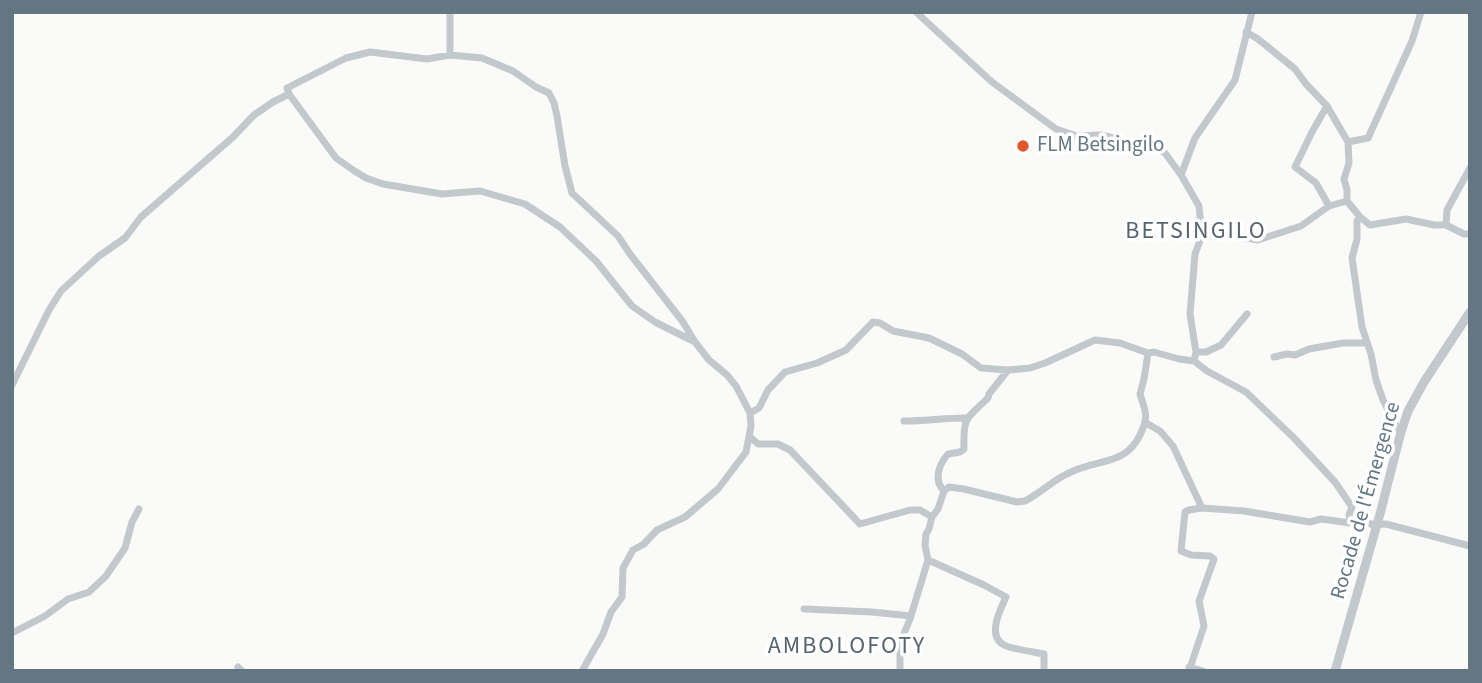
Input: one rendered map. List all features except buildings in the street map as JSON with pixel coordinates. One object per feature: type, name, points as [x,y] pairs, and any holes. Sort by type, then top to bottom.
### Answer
[{"type":"street","points":[[450,12],[450,55]]},
{"type":"street","points":[[915,12],[992,82],[1056,129],[1077,136],[1100,135],[1115,138],[1135,147],[1154,148],[1165,153],[1199,206],[1202,235],[1195,254],[1190,314],[1196,352],[1194,361]]},
{"type":"street","points":[[1181,175],[1195,138],[1235,80],[1252,12]]},
{"type":"street","points":[[1348,142],[1368,138],[1412,41],[1421,12]]},
{"type":"street","points":[[1246,32],[1295,69],[1327,106],[1348,142],[1349,163],[1344,179],[1347,201],[1360,218],[1370,225],[1406,219],[1446,225],[1464,234],[1470,234]]},
{"type":"street","points":[[582,671],[603,634],[611,612],[622,597],[623,568],[633,550],[644,544],[657,530],[685,517],[718,489],[746,452],[751,426],[750,413],[736,386],[727,374],[709,360],[618,236],[572,193],[557,116],[549,93],[513,71],[482,58],[450,55],[427,59],[370,52],[346,58],[287,88],[336,158],[353,170],[383,184],[442,194],[480,191],[525,204],[560,227],[596,261],[632,306],[695,342]]},
{"type":"street","points":[[12,385],[61,291],[99,256],[125,238],[141,218],[233,137],[254,115],[289,94]]},
{"type":"street","points":[[1327,106],[1295,167],[1316,183],[1329,206]]},
{"type":"street","points":[[1446,225],[1447,211],[1470,168]]},
{"type":"street","points":[[1202,235],[1225,234],[1258,240],[1301,226],[1329,206],[1347,201]]},
{"type":"street","points":[[1360,218],[1357,221],[1357,239],[1352,258],[1361,316],[1376,380],[1396,428],[1401,432]]},
{"type":"street","name":"Rocade de l'Émergence","points":[[1335,671],[1408,411],[1470,312]]},
{"type":"street","points":[[1196,352],[1206,352],[1222,345],[1247,314]]},
{"type":"street","points":[[750,413],[759,408],[768,390],[785,372],[817,363],[846,350],[873,322],[893,331],[929,338],[962,354],[981,369],[1030,368],[1095,340],[1120,343],[1148,353],[1194,361],[1246,392],[1335,482],[1352,507],[1350,522]]},
{"type":"street","points":[[1274,357],[1343,343],[1367,343]]},
{"type":"street","points":[[900,671],[900,651],[928,560],[926,534],[944,491],[949,487],[1017,502],[1025,501],[1069,472],[1128,452],[1134,447],[1146,423],[1145,406],[1140,394],[1148,353]]},
{"type":"street","points":[[944,491],[940,487],[938,475],[944,458],[948,454],[964,450],[966,418],[988,398],[1007,370]]},
{"type":"street","points":[[904,421],[966,418]]},
{"type":"street","points":[[1146,423],[1160,431],[1173,446],[1202,508]]},
{"type":"street","points":[[749,436],[758,444],[778,444],[790,450],[860,524],[910,510],[920,510],[932,517]]},
{"type":"street","points":[[1203,671],[1189,669],[1205,626],[1199,601],[1214,559],[1181,551],[1185,512],[1189,510],[1202,508],[1244,511],[1310,522],[1321,519],[1386,524],[1470,546]]},
{"type":"street","points":[[12,634],[45,617],[68,599],[89,592],[106,576],[125,548],[132,522],[139,509]]},
{"type":"street","points":[[928,560],[1006,597],[997,617],[996,633],[999,639],[1004,645],[1044,654],[1044,671]]},
{"type":"street","points":[[804,609],[911,617]]},
{"type":"place","name":"FLM Betsingilo","points":[[1023,146]]},
{"type":"district","name":"BETSINGILO","points":[[1196,233]]},
{"type":"district","name":"AMBOLOFOTY","points":[[847,648]]}]
